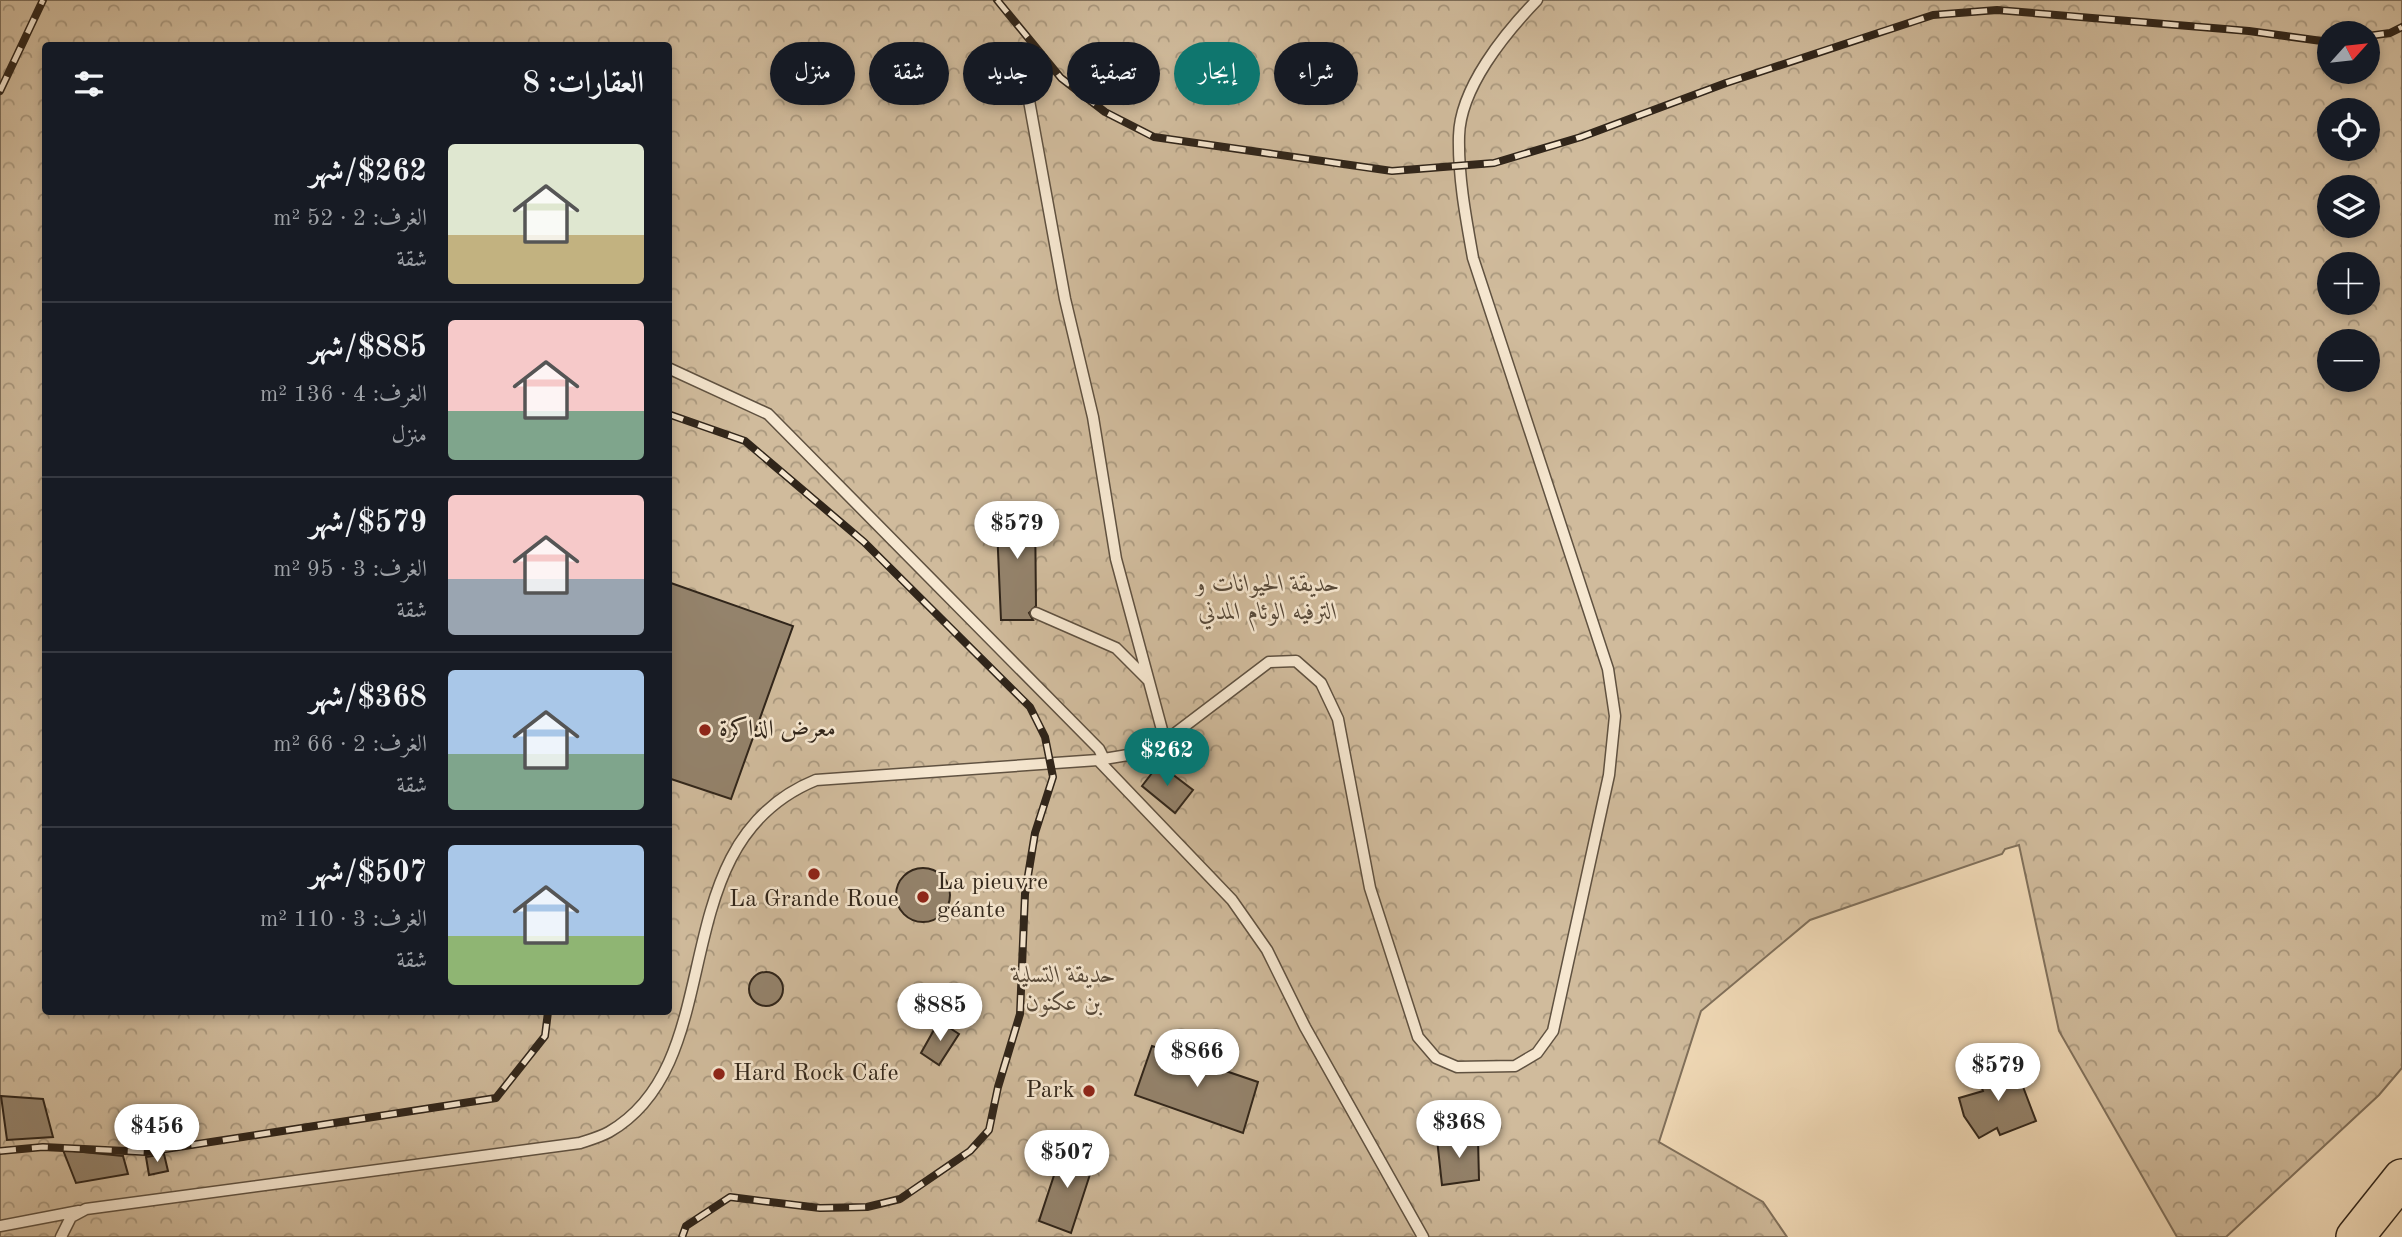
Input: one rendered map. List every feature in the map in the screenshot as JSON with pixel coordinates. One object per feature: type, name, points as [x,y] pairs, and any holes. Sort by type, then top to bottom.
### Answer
[{"type":"highway","points":[[2355,1237],[2402,1178]]},
{"type":"lane","points":[[0,1226],[86,1209],[580,1143],[610,1131],[641,1105],[665,1070],[689,1003],[707,919],[722,876],[741,839],[764,814],[793,790],[817,780],[1101,759],[1134,754],[1165,741],[1269,662],[1296,661],[1321,683],[1338,719],[1370,888],[1418,1037],[1436,1058],[1457,1067],[1514,1066],[1536,1053],[1553,1031],[1609,775],[1615,716],[1608,669],[1473,258],[1464,201],[1459,134],[1475,80],[1510,28],[1537,0]]},
{"type":"lane","points":[[1030,105],[1065,299],[1093,417],[1116,559],[1165,741]]},
{"type":"lane","points":[[672,370],[768,414],[1099,749],[1101,759],[1232,900],[1267,950],[1305,1027],[1423,1237]]},
{"type":"lane","points":[[1036,613],[1116,648],[1148,680]]},
{"type":"lane","points":[[61,1237],[71,1217],[86,1209]]},
{"type":"green space","name":"حديقة الحيوانات و الترفيه الوئام المدني","points":[[0,0],[2402,0],[2402,1068],[2379,1095],[2226,1237],[2177,1237],[2059,1031],[2019,845],[2005,849],[2002,854],[1810,920],[1701,1011],[1659,1142],[1763,1202],[1787,1237],[0,1237]]},
{"type":"building","points":[[996,505],[1035,506],[1036,606],[1029,613],[1033,620],[1001,620]]},
{"type":"building","points":[[672,583],[793,626],[731,799],[672,779]]},
{"type":"building","points":[[1159,764],[1193,790],[1175,813],[1142,786]]},
{"type":"building","name":"La pieuvre géante","points":[[923,868],[942,876],[950,895],[942,914],[923,922],[904,914],[896,895],[904,876]]},
{"type":"building","points":[[766,972],[778,977],[783,989],[778,1001],[766,1006],[754,1001],[749,989],[754,977]]},
{"type":"building","points":[[939,1021],[959,1034],[939,1065],[921,1053]]},
{"type":"building","points":[[1152,1046],[1258,1082],[1243,1133],[1135,1095]]},
{"type":"building","points":[[2014,1063],[2036,1121],[2000,1135],[1997,1128],[1979,1138],[1964,1116],[1959,1098],[1983,1091],[1977,1076]]},
{"type":"building","points":[[1,1096],[43,1099],[53,1137],[7,1140]]},
{"type":"building","points":[[1437,1139],[1478,1139],[1479,1180],[1442,1185]]},
{"type":"building","points":[[1063,1148],[1095,1159],[1071,1233],[1039,1221]]},
{"type":"building","points":[[63,1150],[123,1156],[128,1174],[76,1183]]},
{"type":"building","points":[[164,1154],[168,1171],[149,1175],[146,1157]]},
{"type":"railway","points":[[0,91],[43,0]]},
{"type":"railway","points":[[997,0],[1061,78],[1105,112],[1154,137],[1392,171],[1494,163],[1581,137],[1726,83],[1933,15],[1997,10],[2249,31],[2317,40]]},
{"type":"railway","points":[[2380,34],[2402,27]]},
{"type":"railway","points":[[672,415],[745,441],[864,542],[1030,707],[1045,737],[1053,777],[1035,833],[1025,894],[1020,1014],[998,1087],[989,1130],[970,1151],[900,1199],[867,1207],[820,1208],[730,1197],[686,1226],[682,1237]]},
{"type":"railway","points":[[0,1151],[43,1147],[146,1152],[496,1098],[545,1036],[548,1015]]},
{"type":"place","name":"معرض الذاكرة","points":[[705,730]]},
{"type":"place","name":"La Grande Roue","points":[[814,874]]},
{"type":"place","name":"La pieuvre géante","points":[[923,897]]},
{"type":"place","name":"Hard Rock Cafe","points":[[719,1074]]},
{"type":"place","name":"Park","points":[[1089,1091]]},
{"type":"park label","name":"حديقة التسلية بن عكنون","points":[[1064,990]]}]
